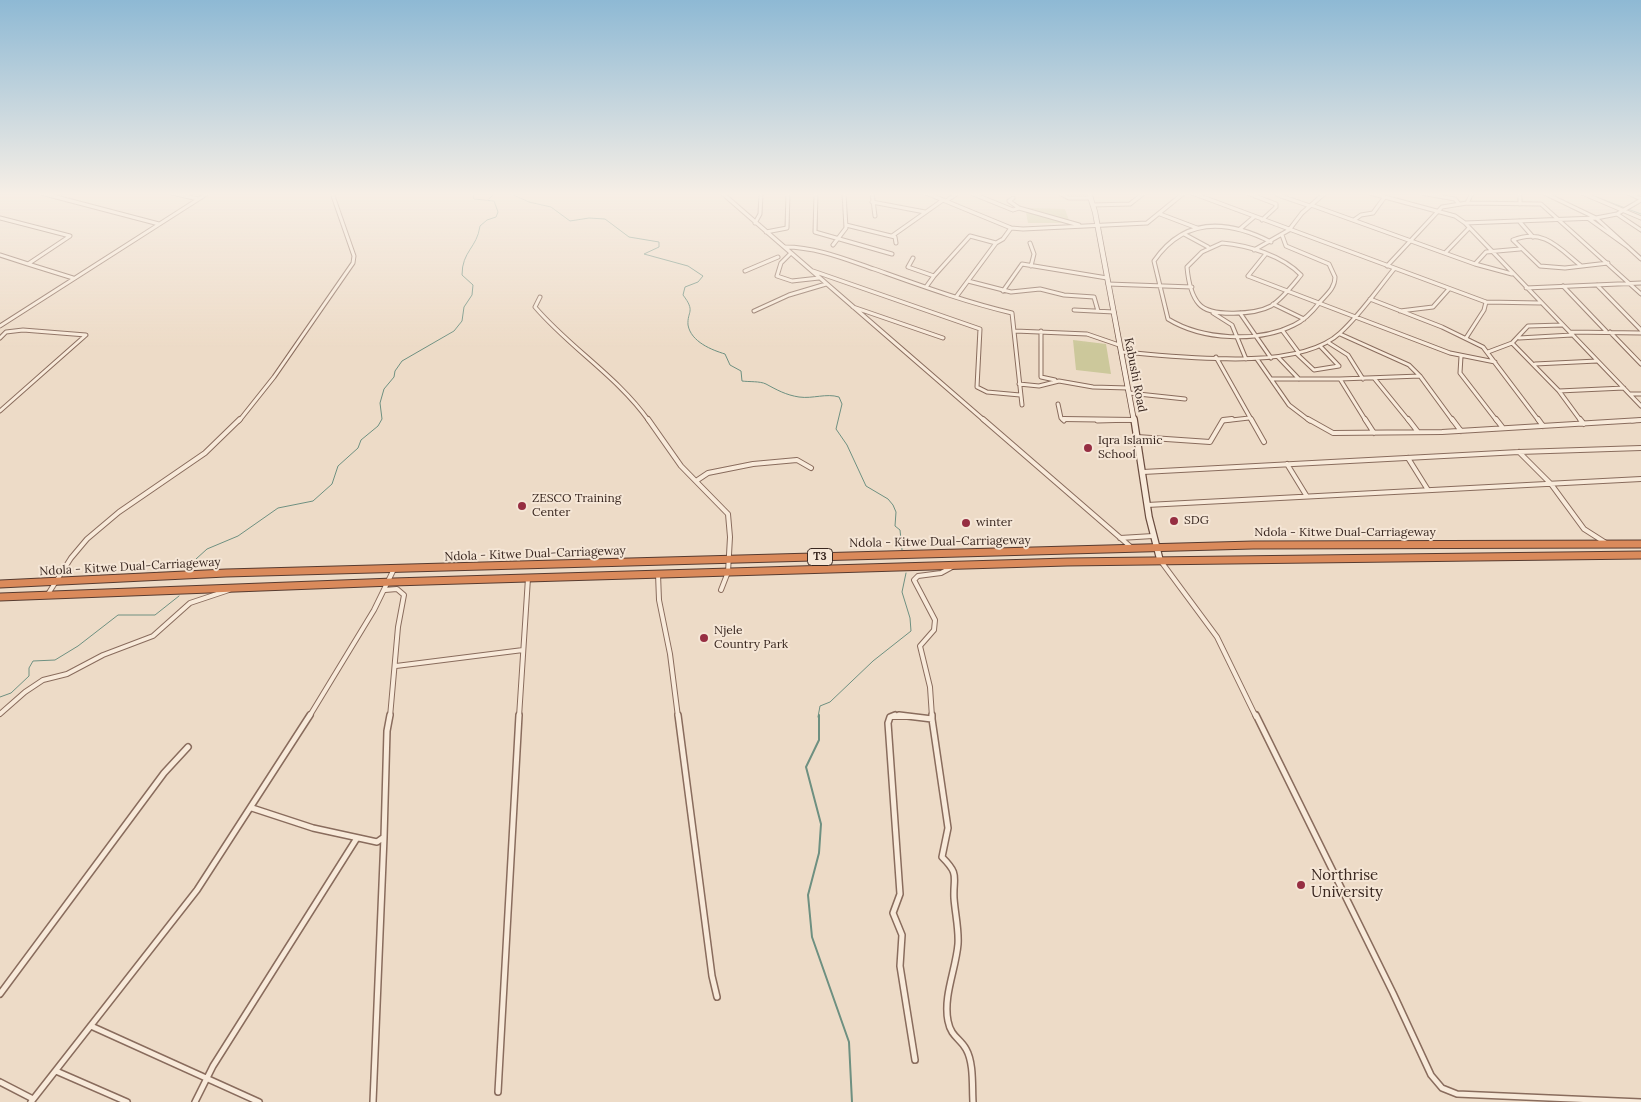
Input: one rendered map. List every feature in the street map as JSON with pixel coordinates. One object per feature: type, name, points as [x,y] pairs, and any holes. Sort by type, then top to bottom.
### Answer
[{"type":"highway","name":"Ndola - Kitwe Dual-Carriageway","points":[[0,584],[394,568],[1156,547],[1364,543],[1641,544]]},
{"type":"highway","name":"Ndola - Kitwe Dual-Carriageway","points":[[0,597],[388,582],[1160,560],[1641,555]]},
{"type":"main road","name":"Kabushi Road","points":[[1101,244],[1134,420],[1153,536],[1160,560]]},
{"type":"street","points":[[28,264],[57,244]]},
{"type":"street","points":[[0,326],[126,244]]},
{"type":"street","points":[[48,594],[77,550],[94,532],[189,466],[223,438],[307,330],[354,263],[350,244]]},
{"type":"street","points":[[782,244],[1133,549]]},
{"type":"street","points":[[860,244],[892,254]]},
{"type":"street","points":[[926,287],[962,244]]},
{"type":"street","points":[[956,297],[995,244]]},
{"type":"street","points":[[1030,266],[1034,254],[1031,244]]},
{"type":"street","points":[[1171,244],[1157,256],[1154,261],[1166,316],[1171,322],[1194,332],[1237,335],[1256,335],[1282,330],[1304,319],[1320,304],[1335,285],[1335,277],[1331,267],[1323,261],[1285,244]]},
{"type":"street","points":[[1204,244],[1209,247]]},
{"type":"street","points":[[1219,244],[1209,247],[1189,262],[1187,267],[1198,304],[1208,311],[1231,321],[1246,358]]},
{"type":"street","points":[[1208,311],[1240,313],[1256,311],[1273,304],[1287,292],[1301,274],[1261,252],[1236,244]]},
{"type":"street","points":[[1254,250],[1264,244]]},
{"type":"street","points":[[1328,244],[1486,302],[1541,303]]},
{"type":"street","points":[[1387,266],[1408,244]]},
{"type":"street","points":[[1421,244],[1475,264],[1512,274]]},
{"type":"street","points":[[1445,253],[1453,244]]},
{"type":"street","points":[[1485,244],[1641,406]]},
{"type":"street","points":[[1515,244],[1540,266],[1608,263]]},
{"type":"street","points":[[1557,244],[1580,265]]},
{"type":"street","points":[[1587,244],[1641,294]]},
{"type":"street","points":[[1624,244],[1632,250]]},
{"type":"street","points":[[1626,244],[1641,259]]},
{"type":"street","points":[[1260,246],[1261,252]]},
{"type":"street","points":[[785,247],[801,247],[833,255],[989,308],[1012,313],[1022,405]]},
{"type":"street","points":[[1475,264],[1484,253],[1490,250],[1520,249]]},
{"type":"street","points":[[745,271],[791,253]]},
{"type":"street","points":[[0,255],[73,278]]},
{"type":"street","points":[[1265,255],[1248,276],[1461,356],[1495,362]]},
{"type":"street","points":[[786,256],[776,272],[780,279],[798,281],[819,278]]},
{"type":"street","points":[[778,257],[782,263]]},
{"type":"street","points":[[913,258],[908,265],[909,268],[934,276]]},
{"type":"street","points":[[1003,291],[1020,266],[1107,278]]},
{"type":"street","points":[[1121,352],[1258,359],[1298,354],[1321,347],[1340,334],[1394,269]]},
{"type":"street","points":[[810,270],[980,329],[977,387],[988,392],[1020,395]]},
{"type":"street","points":[[968,281],[1003,291],[1021,292],[1040,289],[1066,295],[1094,297],[1098,311]]},
{"type":"street","points":[[1526,288],[1641,283]]},
{"type":"street","points":[[754,311],[789,295],[826,284]]},
{"type":"street","points":[[1108,284],[1192,287]]},
{"type":"street","points":[[1597,285],[1641,332]]},
{"type":"street","points":[[1563,286],[1641,364]]},
{"type":"street","points":[[1399,311],[1433,307],[1449,289]]},
{"type":"street","points":[[540,297],[535,307],[551,326],[610,376],[637,404],[675,459],[728,514],[728,572],[721,590]]},
{"type":"street","points":[[1370,299],[1466,338],[1488,352],[1543,426]]},
{"type":"street","points":[[1466,338],[1484,310],[1486,302]]},
{"type":"street","points":[[1273,304],[1304,319]]},
{"type":"street","points":[[852,307],[864,309],[943,338]]},
{"type":"street","points":[[1074,310],[1114,312]]},
{"type":"street","points":[[1240,313],[1271,358]]},
{"type":"street","points":[[1519,338],[1522,330],[1528,326],[1562,325]]},
{"type":"street","points":[[0,338],[6,332],[23,330],[86,335],[83,340],[0,411]]},
{"type":"street","points":[[1015,330],[1087,334],[1119,345]]},
{"type":"street","points":[[1282,330],[1298,354],[1314,370],[1339,366],[1321,347]]},
{"type":"street","points":[[1041,331],[1041,377],[1093,387],[1128,390],[1185,399]]},
{"type":"street","points":[[1488,352],[1512,343],[1519,338],[1571,333],[1641,332]]},
{"type":"street","points":[[1340,334],[1402,361],[1420,376],[1461,431]]},
{"type":"street","points":[[1329,343],[1348,355],[1363,379]]},
{"type":"street","points":[[1512,343],[1535,364],[1559,391],[1584,424]]},
{"type":"street","points":[[1461,356],[1460,372],[1503,429]]},
{"type":"street","points":[[1216,357],[1264,442]]},
{"type":"street","points":[[1278,357],[1299,379]]},
{"type":"street","points":[[1258,359],[1289,405],[1320,428],[1338,434],[1461,431],[1641,420]]},
{"type":"street","points":[[1535,364],[1598,361]]},
{"type":"street","points":[[1271,379],[1363,379],[1420,376]]},
{"type":"street","points":[[1374,378],[1390,395],[1418,432]]},
{"type":"street","points":[[1340,379],[1374,433]]},
{"type":"street","points":[[1019,384],[1039,386],[1058,381]]},
{"type":"street","points":[[1559,391],[1624,388]]},
{"type":"street","points":[[1630,394],[1641,394]]},
{"type":"street","points":[[1058,404],[1061,418],[1065,421],[1134,420]]},
{"type":"street","points":[[1137,437],[1210,442],[1223,420],[1249,418]]},
{"type":"street","points":[[1143,472],[1519,452],[1639,448],[1641,453]]},
{"type":"street","points":[[1519,452],[1551,484],[1584,529],[1608,544]]},
{"type":"street","points":[[1408,458],[1428,490]]},
{"type":"street","points":[[696,481],[708,473],[753,464],[797,460],[811,468]]},
{"type":"street","points":[[1286,464],[1306,495]]},
{"type":"street","points":[[1148,506],[1306,495],[1641,479]]},
{"type":"street","points":[[1119,538],[1153,536]]},
{"type":"street","points":[[1160,560],[1217,637],[1436,1082],[1442,1088],[1457,1094],[1641,1102]]},
{"type":"street","points":[[954,566],[941,572],[918,576],[914,580],[935,620],[934,630],[920,646],[930,687],[932,719],[948,828],[942,857],[953,868],[955,878],[954,896],[958,944],[947,1008],[948,1021],[954,1037],[966,1048],[970,1060],[973,1102]]},
{"type":"street","points":[[0,1082],[32,1101],[192,897],[252,808],[347,658],[385,590],[394,568]]},
{"type":"street","points":[[658,574],[712,976],[717,997]]},
{"type":"street","points":[[498,1092],[503,979],[511,890],[528,578]]},
{"type":"street","points":[[0,714],[25,692],[43,680],[66,674],[103,655],[153,636],[190,603],[233,588]]},
{"type":"street","points":[[373,1102],[387,731],[396,666],[398,627],[404,595],[397,589],[385,590]]},
{"type":"street","points":[[396,666],[523,650]]},
{"type":"street","points":[[915,1060],[900,966],[902,935],[893,913],[900,894],[888,723],[890,717],[896,715],[932,719]]},
{"type":"street","points":[[0,994],[158,781],[188,747]]},
{"type":"street","points":[[252,808],[293,824],[377,842],[384,837]]},
{"type":"street","points":[[195,1102],[206,1079],[357,838]]},
{"type":"street","points":[[91,1026],[259,1102]]},
{"type":"street","points":[[56,1071],[126,1102]]},
{"type":"shaded area","points":[[1073,340],[1106,344],[1111,374],[1076,370]]},
{"type":"waterway","points":[[190,570],[196,559],[207,549],[238,536],[278,508],[313,501],[332,484],[338,466],[358,448],[361,440],[378,426],[382,419],[380,403],[384,389],[394,377],[395,371],[402,361],[454,331],[462,321],[464,307],[472,295],[473,285],[462,275],[464,260],[473,244]]},
{"type":"waterway","points":[[659,244],[659,247],[644,254],[688,266],[703,276],[698,282],[685,287],[683,295],[690,308],[688,320],[690,331],[698,341],[725,354],[730,365],[741,371],[742,381],[764,383],[786,394],[799,397],[839,397],[842,404],[836,429],[847,445],[866,486],[888,499],[893,505],[896,512],[895,526],[900,530],[902,550]]},
{"type":"waterway","points":[[818,717],[820,706],[830,702],[873,661],[911,631],[910,618],[902,592],[906,573]]},
{"type":"waterway","points":[[0,697],[11,693],[29,676],[29,668],[33,661],[55,660],[78,646],[118,615],[155,615],[179,596]]},
{"type":"waterway","points":[[819,715],[819,740],[806,767],[821,824],[819,853],[808,895],[812,937],[849,1042],[852,1102]]},
{"type":"place","name":"Iqra Islamic School","points":[[1088,448]]},
{"type":"place","name":"ZESCO Training Center","points":[[522,506]]},
{"type":"place","name":"SDG","points":[[1174,521]]},
{"type":"place","name":"winter","points":[[966,523]]},
{"type":"place","name":"Njele Country Park","points":[[704,638]]},
{"type":"place","name":"Northrise University","points":[[1301,885]]}]
